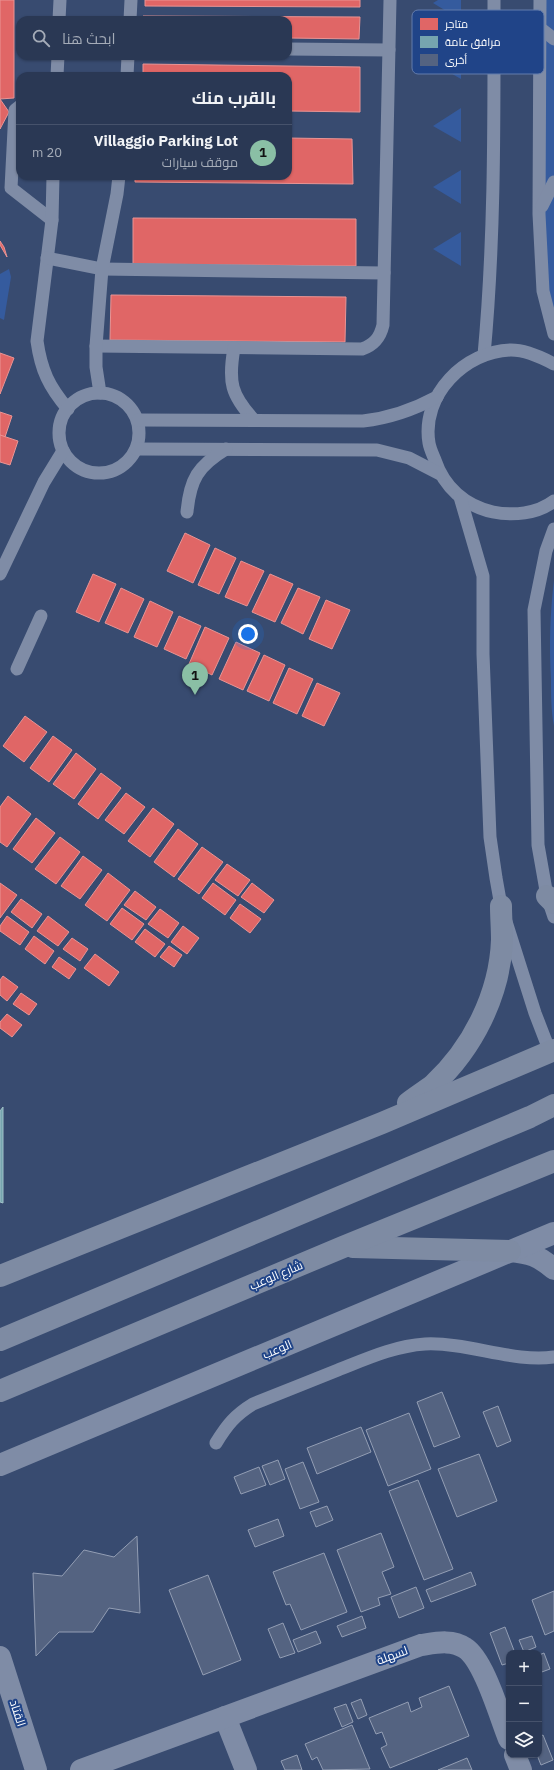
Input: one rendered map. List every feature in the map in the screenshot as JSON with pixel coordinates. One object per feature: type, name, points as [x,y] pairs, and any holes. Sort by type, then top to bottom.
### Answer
[{"type":"main road","points":[[382,1123],[432,1084],[454,1062],[472,1037],[487,1007],[497,974],[502,940],[501,906]]},
{"type":"main road","points":[[0,1276],[553,1053]]},
{"type":"main road","points":[[0,1340],[530,1117],[554,1105]]},
{"type":"main road","name":"شارع الوعب","points":[[0,1392],[343,1247],[554,1161]]},
{"type":"main road","points":[[343,1247],[510,1251]]},
{"type":"street","name":"الوعب","points":[[0,1465],[510,1251],[554,1234]]},
{"type":"street","points":[[510,1251],[527,1252],[543,1259],[554,1269]]},
{"type":"street","name":"لسهلة","points":[[81,1770],[420,1645],[446,1642],[466,1648],[480,1664],[506,1730]]},
{"type":"street","name":"القتاد","points":[[0,1657],[36,1770]]},
{"type":"street","points":[[225,1717],[246,1770]]},
{"type":"street","points":[[517,1758],[521,1770]]},
{"type":"lane","points":[[59,16],[60,0],[68,0]]},
{"type":"lane","points":[[130,16],[131,0]]},
{"type":"lane","points":[[96,346],[362,350],[376,341],[381,333],[383,325],[390,0]]},
{"type":"lane","points":[[544,31],[554,39]]},
{"type":"lane","points":[[292,49],[389,50]]},
{"type":"lane","points":[[57,72],[58,60]]},
{"type":"lane","points":[[127,72],[128,60]]},
{"type":"lane","points":[[484,355],[490,295],[494,74]]},
{"type":"lane","points":[[540,74],[540,214],[543,291],[554,334]]},
{"type":"lane","points":[[16,109],[11,188],[52,220]]},
{"type":"lane","points":[[53,180],[52,220],[37,341],[40,360],[46,378],[55,394],[68,409]]},
{"type":"lane","points":[[100,393],[96,367],[96,346],[102,269],[118,194],[119,180]]},
{"type":"lane","points":[[540,214],[544,199],[554,182]]},
{"type":"lane","points":[[47,258],[102,269],[384,273]]},
{"type":"lane","points":[[234,348],[230,370],[232,384],[236,397],[254,420]]},
{"type":"lane","points":[[554,364],[539,355],[512,350],[484,355],[463,366],[444,384],[437,397],[429,420],[429,443],[440,474],[448,486],[460,497],[480,509],[503,514],[526,513],[554,502]]},
{"type":"lane","points":[[100,393],[123,401],[132,410],[138,420],[140,435],[131,459],[122,467],[100,474],[79,468],[70,460],[63,451],[59,429],[62,418],[68,409],[82,398],[100,393]]},
{"type":"lane","points":[[138,420],[363,421],[383,419],[401,414],[437,397]]},
{"type":"lane","points":[[136,449],[377,450],[408,458],[440,474]]},
{"type":"lane","points":[[187,512],[189,492],[197,474],[210,459],[227,449]]},
{"type":"lane","points":[[0,574],[44,482],[63,451]]},
{"type":"lane","points":[[460,497],[483,576],[483,654],[490,836],[501,906],[535,1013],[553,1053]]},
{"type":"lane","points":[[554,529],[546,551],[534,610],[538,845],[554,917]]},
{"type":"lane","points":[[17,670],[41,616]]},
{"type":"lane","points":[[216,1443],[228,1423],[240,1412],[253,1404],[379,1353],[424,1344],[448,1344],[533,1358],[554,1357]]},
{"type":"shaded area","points":[[438,0],[461,0],[461,10],[445,10],[433,3]]},
{"type":"shaded area","points":[[540,0],[554,0],[554,334],[543,291],[541,74],[544,74],[544,10],[540,10]]},
{"type":"shaded area","points":[[452,74],[461,74],[461,79]]},
{"type":"shaded area","points":[[461,108],[461,142],[433,126]]},
{"type":"shaded area","points":[[461,170],[461,204],[433,187]]},
{"type":"shaded area","points":[[461,232],[461,266],[433,249]]},
{"type":"shaded area","points":[[9,269],[11,277],[4,320],[0,318],[0,274]]},
{"type":"shaded area","points":[[554,580],[554,726],[551,702],[550,642]]},
{"type":"building: متاجر","points":[[0,0],[14,0],[14,98],[0,99]]},
{"type":"building: متاجر","points":[[145,0],[360,0],[360,7],[145,6]]},
{"type":"building: متاجر","points":[[292,17],[360,17],[359,39],[292,38]]},
{"type":"building: متاجر","points":[[143,64],[360,67],[360,112],[292,111],[292,72],[143,72]]},
{"type":"building: متاجر","points":[[0,99],[9,112],[0,129]]},
{"type":"building: متاجر","points":[[292,138],[352,139],[353,184],[135,182],[135,180],[292,180]]},
{"type":"building: متاجر","points":[[133,218],[356,219],[356,266],[133,264]]},
{"type":"building: متاجر","points":[[0,241],[4,247],[7,257],[0,245]]},
{"type":"building: متاجر","points":[[111,295],[346,297],[345,342],[110,340]]},
{"type":"building: متاجر","points":[[0,353],[14,358],[0,394]]},
{"type":"building: متاجر","points":[[0,412],[12,416],[5,437],[0,435]]},
{"type":"building: متاجر","points":[[0,435],[18,441],[10,465],[0,462]]},
{"type":"building: متاجر","points":[[185,533],[210,545],[193,583],[167,571]]},
{"type":"building: متاجر","points":[[215,548],[236,558],[219,594],[198,585]]},
{"type":"building: متاجر","points":[[241,561],[264,571],[247,606],[225,597]]},
{"type":"building: متاجر","points":[[93,574],[116,584],[99,622],[76,612]]},
{"type":"building: متاجر","points":[[270,574],[293,584],[275,622],[252,612]]},
{"type":"building: متاجر","points":[[121,588],[144,599],[128,633],[105,623]]},
{"type":"building: متاجر","points":[[298,588],[320,597],[303,634],[281,623]]},
{"type":"building: متاجر","points":[[326,600],[350,610],[332,649],[309,639]]},
{"type":"building: متاجر","points":[[150,601],[173,612],[157,647],[134,637]]},
{"type":"building: متاجر","points":[[179,616],[201,626],[186,659],[164,649]]},
{"type":"building: متاجر","points":[[205,627],[229,638],[212,675],[189,664]]},
{"type":"building: متاجر","points":[[236,642],[260,653],[243,690],[219,679]]},
{"type":"building: متاجر","points":[[264,655],[285,665],[269,701],[247,691]]},
{"type":"building: متاجر","points":[[289,668],[313,679],[297,714],[273,703]]},
{"type":"building: متاجر","points":[[317,683],[340,693],[324,726],[302,716]]},
{"type":"building: متاجر","points":[[25,716],[47,732],[24,762],[3,746]]},
{"type":"building: متاجر","points":[[53,736],[72,750],[49,782],[30,768]]},
{"type":"building: متاجر","points":[[76,753],[96,769],[74,799],[53,784]]},
{"type":"building: متاجر","points":[[101,773],[121,788],[98,819],[78,804]]},
{"type":"building: متاجر","points":[[126,793],[145,807],[124,834],[105,820]]},
{"type":"building: متاجر","points":[[8,796],[31,814],[7,847],[0,842],[0,807]]},
{"type":"building: متاجر","points":[[153,808],[174,824],[150,857],[128,841]]},
{"type":"building: متاجر","points":[[36,818],[55,833],[32,863],[13,849]]},
{"type":"building: متاجر","points":[[178,829],[198,844],[174,877],[154,862]]},
{"type":"building: متاجر","points":[[60,837],[80,852],[56,884],[35,869]]},
{"type":"building: متاجر","points":[[202,847],[223,862],[199,894],[178,879]]},
{"type":"building: متاجر","points":[[83,856],[102,870],[80,899],[61,886]]},
{"type":"building: متاجر","points":[[227,864],[250,880],[238,896],[215,880]]},
{"type":"building: متاجر","points":[[108,873],[130,890],[107,921],[85,905]]},
{"type":"building: متاجر","points":[[0,883],[17,895],[0,918]]},
{"type":"building: متاجر","points":[[213,883],[236,900],[225,915],[202,898]]},
{"type":"building: متاجر","points":[[252,883],[274,900],[264,913],[241,897]]},
{"type":"building: متاجر","points":[[135,891],[156,907],[146,920],[124,905]]},
{"type":"building: متاجر","points":[[21,899],[42,914],[32,928],[11,912]]},
{"type":"building: متاجر","points":[[240,904],[261,919],[250,933],[230,918]]},
{"type":"building: متاجر","points":[[122,908],[144,924],[132,940],[110,924]]},
{"type":"building: متاجر","points":[[160,909],[179,923],[168,938],[148,924]]},
{"type":"building: متاجر","points":[[7,916],[29,932],[20,945],[0,931],[0,926]]},
{"type":"building: متاجر","points":[[48,916],[69,932],[58,946],[37,931]]},
{"type":"building: متاجر","points":[[183,926],[199,938],[187,954],[171,942]]},
{"type":"building: متاجر","points":[[145,929],[165,944],[155,957],[135,942]]},
{"type":"building: متاجر","points":[[34,936],[54,951],[45,964],[25,949]]},
{"type":"building: متاجر","points":[[72,938],[88,949],[80,961],[63,949]]},
{"type":"building: متاجر","points":[[169,946],[182,955],[174,967],[160,957]]},
{"type":"building: متاجر","points":[[95,954],[119,972],[109,986],[84,968]]},
{"type":"building: متاجر","points":[[59,957],[76,969],[69,979],[52,967]]},
{"type":"building: متاجر","points":[[3,976],[18,987],[7,1001],[0,995],[0,980]]},
{"type":"building: متاجر","points":[[21,993],[37,1004],[29,1015],[13,1004]]},
{"type":"building: متاجر","points":[[7,1014],[22,1025],[12,1037],[0,1028],[0,1022]]},
{"type":"building: مرافق عامة","points":[[3,1107],[3,1203],[0,1202],[0,1111]]},
{"type":"building: أخرى","points":[[442,1392],[460,1437],[434,1447],[417,1402]]},
{"type":"building: أخرى","points":[[498,1406],[511,1441],[497,1447],[483,1412]]},
{"type":"building: أخرى","points":[[409,1413],[431,1469],[388,1486],[366,1430]]},
{"type":"building: أخرى","points":[[361,1427],[371,1452],[317,1474],[307,1448]]},
{"type":"building: أخرى","points":[[479,1454],[497,1501],[457,1517],[438,1469]]},
{"type":"building: أخرى","points":[[278,1460],[285,1479],[270,1485],[262,1466]]},
{"type":"building: أخرى","points":[[303,1462],[319,1502],[300,1509],[285,1469]]},
{"type":"building: أخرى","points":[[259,1467],[266,1485],[241,1494],[234,1477]]},
{"type":"building: أخرى","points":[[418,1480],[453,1569],[424,1580],[389,1491]]},
{"type":"building: أخرى","points":[[327,1506],[333,1520],[316,1527],[310,1512]]},
{"type":"building: أخرى","points":[[278,1519],[284,1536],[255,1547],[248,1530]]},
{"type":"building: أخرى","points":[[381,1533],[394,1567],[382,1572],[391,1594],[378,1598],[380,1605],[361,1612],[337,1550]]},
{"type":"building: أخرى","points":[[137,1536],[140,1613],[109,1608],[93,1632],[59,1632],[36,1656],[33,1573],[62,1576],[84,1550],[114,1557]]},
{"type":"building: أخرى","points":[[324,1553],[347,1612],[301,1630],[290,1604],[286,1605],[273,1572]]},
{"type":"building: أخرى","points":[[471,1572],[476,1585],[431,1602],[426,1590]]},
{"type":"building: أخرى","points":[[208,1575],[241,1660],[203,1675],[169,1590]]},
{"type":"building: أخرى","points":[[416,1587],[424,1608],[399,1618],[391,1597]]},
{"type":"building: أخرى","points":[[554,1591],[554,1631],[545,1635],[532,1600]]},
{"type":"building: أخرى","points":[[362,1616],[366,1628],[342,1637],[337,1626]]},
{"type":"building: أخرى","points":[[283,1623],[295,1653],[280,1658],[268,1629]]},
{"type":"building: أخرى","points":[[505,1627],[514,1650],[506,1650],[506,1664],[502,1665],[490,1633]]},
{"type":"building: أخرى","points":[[316,1631],[321,1643],[298,1652],[293,1640]]},
{"type":"building: أخرى","points":[[532,1636],[536,1647],[529,1650],[523,1650],[519,1640]]},
{"type":"building: أخرى","points":[[544,1653],[550,1669],[542,1672],[542,1654]]},
{"type":"building: أخرى","points":[[449,1686],[469,1736],[390,1768],[381,1748],[387,1745],[382,1732],[376,1734],[369,1718],[408,1702],[411,1712],[422,1707],[419,1698]]},
{"type":"building: أخرى","points":[[361,1699],[367,1715],[358,1719],[351,1703]]},
{"type":"building: أخرى","points":[[346,1704],[353,1722],[342,1727],[334,1708]]},
{"type":"building: أخرى","points":[[352,1725],[370,1769],[323,1770],[317,1757],[312,1760],[305,1744]]},
{"type":"building: أخرى","points":[[542,1736],[553,1760],[541,1765],[538,1758],[542,1758]]},
{"type":"building: أخرى","points":[[297,1755],[302,1770],[285,1770],[281,1761]]},
{"type":"building: أخرى","points":[[467,1758],[472,1770],[438,1770]]},
{"type":"place","name":"Villaggio Parking Lot","points":[[195,695]]}]
